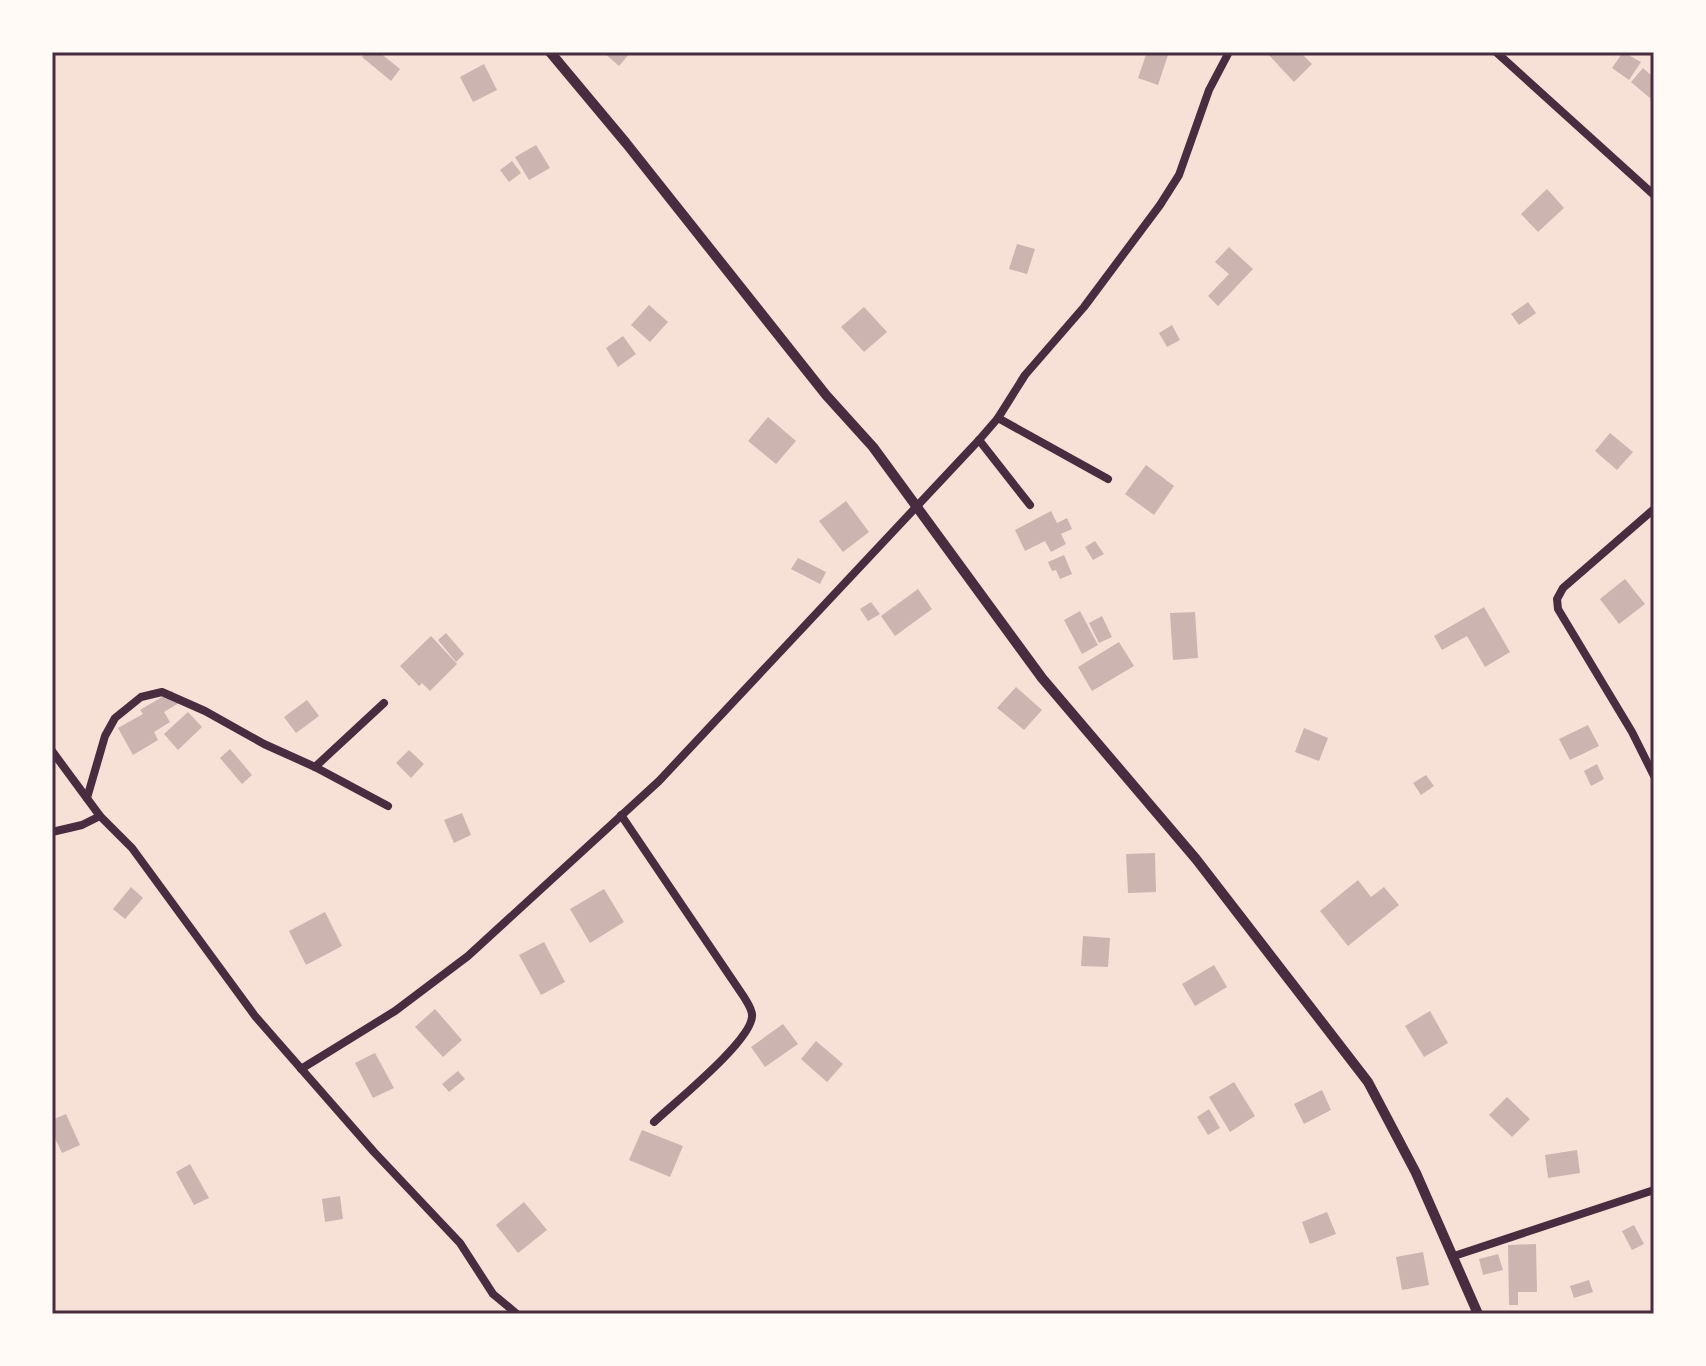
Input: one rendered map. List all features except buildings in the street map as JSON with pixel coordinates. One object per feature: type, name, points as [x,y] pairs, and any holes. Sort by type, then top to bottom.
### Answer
[{"type":"street","points":[[550,52],[826,395],[873,447],[1042,678],[1196,859],[1368,1082],[1400,1140],[1478,1314]]},
{"type":"street","points":[[301,1069],[395,1011],[468,956],[621,815],[691,749],[979,440],[998,418],[1025,375],[1101,285],[1160,205],[1179,175],[1209,90],[1229,52]]},
{"type":"street","points":[[1496,52],[1654,195]]},
{"type":"street","points":[[998,418],[1108,479]]},
{"type":"street","points":[[979,440],[1030,505]]},
{"type":"street","points":[[1654,509],[1563,588],[1557,599],[1558,609],[1568,628],[1632,732],[1654,776]]},
{"type":"street","points":[[87,798],[105,736],[115,718],[148,693],[162,692],[174,695],[388,806]]},
{"type":"street","points":[[315,767],[384,703]]},
{"type":"street","points":[[52,751],[100,816],[132,848],[255,1016],[374,1152],[460,1243],[493,1294],[517,1314]]},
{"type":"street","points":[[621,815],[744,997],[752,1014],[749,1031],[735,1047],[654,1122]]},
{"type":"street","points":[[52,832],[82,825],[100,816]]},
{"type":"street","points":[[1454,1256],[1654,1190]]}]
